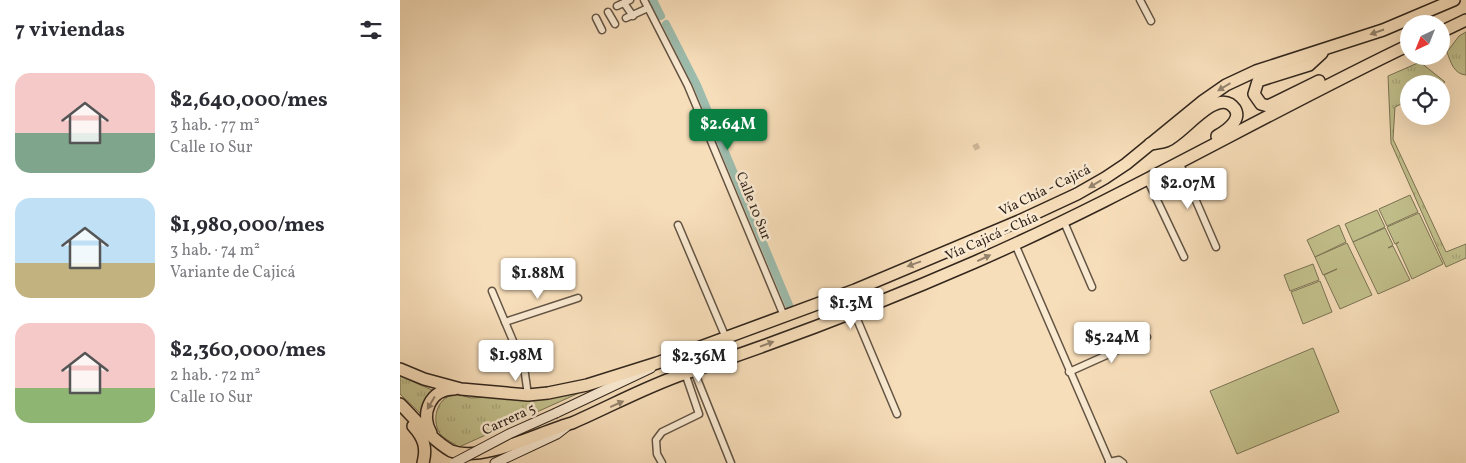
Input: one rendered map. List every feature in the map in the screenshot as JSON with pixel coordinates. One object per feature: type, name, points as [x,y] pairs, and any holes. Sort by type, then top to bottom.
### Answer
[{"type":"highway","name":"Vía Chía - Cajicá","points":[[461,389],[502,394],[528,394],[548,393],[587,385],[657,363],[855,290],[905,267],[960,247],[1078,194],[1126,164],[1202,101],[1226,85],[1256,71],[1383,30],[1454,0]]},
{"type":"highway","points":[[1450,28],[1466,20]]},
{"type":"highway","points":[[1325,50],[1310,65],[1258,81],[1254,94],[1256,100],[1268,106],[1395,43],[1400,44]]},
{"type":"highway","name":"Vía Cajicá - Chía","points":[[400,404],[432,436],[454,452],[481,456],[572,423],[690,372],[854,312],[1015,244],[1064,222],[1184,162],[1356,70],[1400,49]]},
{"type":"highway","points":[[1149,144],[1167,141],[1212,106],[1221,102],[1228,103],[1236,113],[1234,125],[1193,150],[1184,162]]},
{"type":"highway","points":[[400,369],[424,379],[461,389]]},
{"type":"highway","points":[[432,436],[427,426],[426,414],[430,402],[443,391],[461,389]]},
{"type":"highway","points":[[400,412],[421,434],[425,452],[422,463]]},
{"type":"main road","name":"Carrera 5","points":[[454,463],[509,434],[646,372],[657,363]]},
{"type":"main road","points":[[495,463],[557,434],[572,423]]},
{"type":"street","name":"Calle 10 Sur","points":[[644,0],[688,86],[784,316]]},
{"type":"street","points":[[1140,0],[1151,21]]},
{"type":"street","points":[[618,6],[627,1],[629,17],[648,8]]},
{"type":"street","points":[[608,12],[615,24]]},
{"type":"street","points":[[596,18],[602,30]]},
{"type":"street","points":[[1184,162],[1216,247]]},
{"type":"street","points":[[1148,180],[1184,257]]},
{"type":"street","points":[[1064,222],[1092,287]]},
{"type":"street","points":[[678,225],[726,338]]},
{"type":"street","points":[[1015,244],[1069,372],[1110,462],[1119,460],[1124,463]]},
{"type":"street","points":[[492,291],[524,367],[528,394]]},
{"type":"street","points":[[505,322],[578,298]]},
{"type":"street","points":[[854,312],[897,414]]},
{"type":"street","points":[[1069,372],[1147,337]]},
{"type":"street","points":[[662,463],[657,454],[656,440],[662,432],[700,414],[690,372]]},
{"type":"street","points":[[690,372],[731,463]]},
{"type":"green space","points":[[1466,32],[1466,75],[1459,73],[1450,59],[1450,48],[1459,36]]},
{"type":"green space","points":[[1413,65],[1424,65],[1436,75],[1400,75],[1400,104],[1395,107],[1393,139],[1446,252],[1466,244],[1466,258],[1446,267],[1391,143],[1388,76]]},
{"type":"green space","points":[[1410,195],[1418,212],[1387,226],[1379,209]]},
{"type":"green space","points":[[1377,210],[1385,227],[1353,242],[1345,224]]},
{"type":"green space","points":[[1419,213],[1443,264],[1412,279],[1396,244],[1399,242],[1395,244],[1387,227]]},
{"type":"green space","points":[[1339,225],[1346,242],[1315,257],[1307,240]]},
{"type":"green space","points":[[1385,228],[1393,245],[1388,248],[1393,246],[1410,280],[1378,294],[1353,242]]},
{"type":"green space","points":[[1347,243],[1372,295],[1340,309],[1324,275],[1337,269],[1323,275],[1315,257]]},
{"type":"green space","points":[[1313,264],[1319,280],[1290,291],[1284,275]]},
{"type":"green space","points":[[1320,281],[1332,312],[1303,324],[1291,292]]},
{"type":"green space","points":[[1313,348],[1339,412],[1237,454],[1210,391]]},
{"type":"green space","points":[[400,376],[432,390],[420,413],[400,394]]},
{"type":"green space","points":[[579,393],[459,447],[442,436],[436,424],[439,405],[443,400],[455,395],[471,398]]},
{"type":"waterway","points":[[653,0],[661,16]]},
{"type":"waterway","points":[[666,24],[697,85],[789,305]]},
{"type":"tunnel","points":[[975,144],[978,150]]}]
